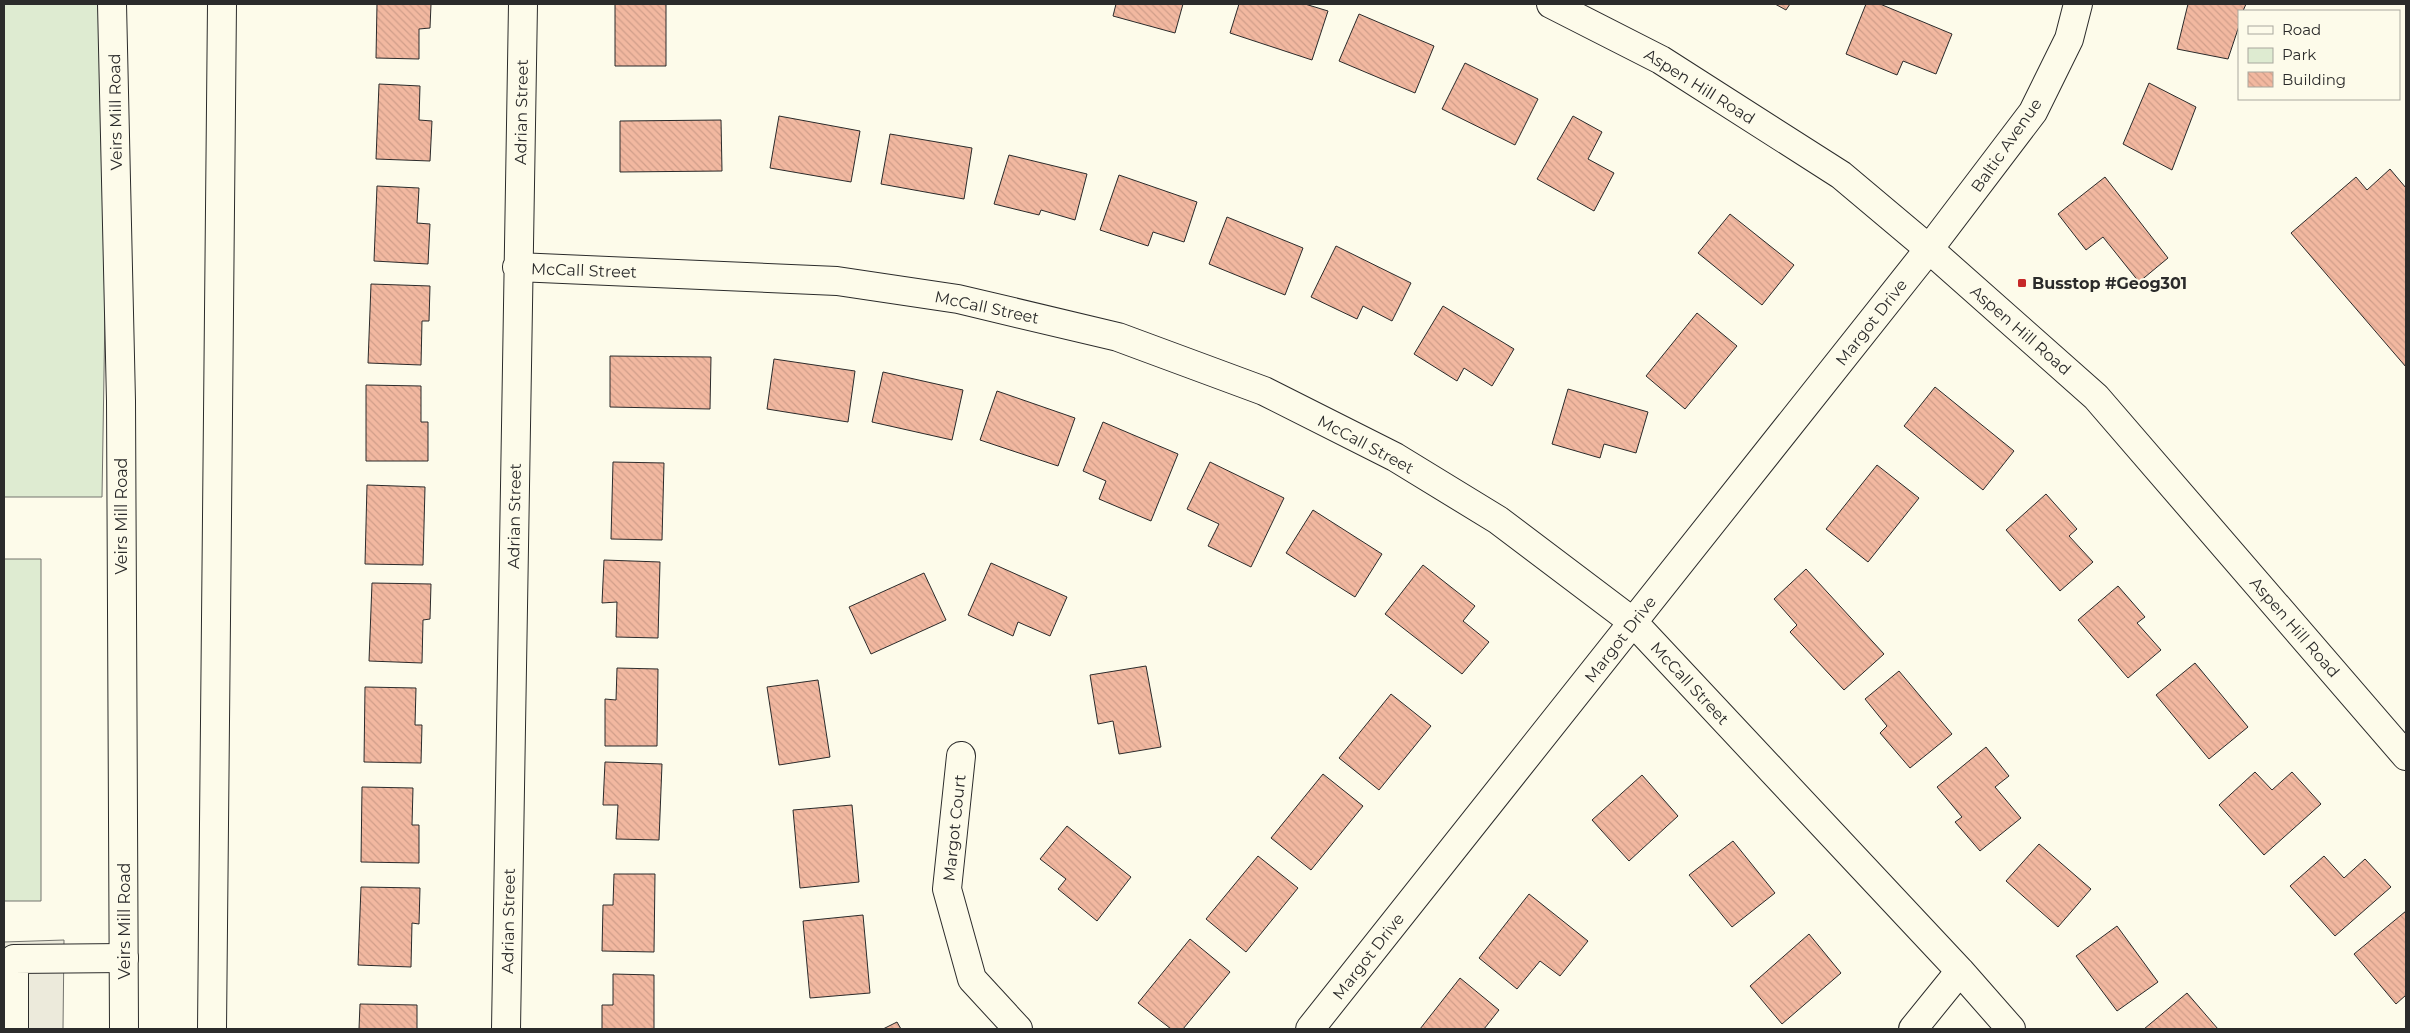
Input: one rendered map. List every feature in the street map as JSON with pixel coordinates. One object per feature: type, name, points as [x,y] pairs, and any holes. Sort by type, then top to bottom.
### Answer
[{"type":"street","name":"Veirs Mill Road","points":[[112,4],[121,401],[124,1029]]},
{"type":"street","points":[[212,1029],[222,4]]},
{"type":"street","name":"Adrian Street","points":[[506,1029],[517,268],[523,4]]},
{"type":"street","name":"Aspen Hill Road","points":[[1551,4],[1661,60],[1841,175],[1929,249],[2096,396],[2406,756]]},
{"type":"street","name":"Baltic Avenue","points":[[1929,249],[2033,112],[2069,39],[2078,4]]},
{"type":"street","name":"Margot Drive","points":[[1310,1029],[1929,249]]},
{"type":"street","name":"McCall Street","points":[[517,268],[837,281],[958,299],[1118,337],[1264,391],[1394,457],[1498,520],[1633,622],[1960,971],[2010,1029]]},
{"type":"street","name":"Margot Court","points":[[961,756],[948,889],[972,980],[1018,1029]]},
{"type":"street","points":[[14,1029],[14,959],[124,958]]},
{"type":"street","points":[[1913,1029],[1960,971]]},
{"type":"green space","points":[[4,4],[110,4],[102,497],[4,497]]},
{"type":"green space","points":[[4,559],[41,559],[41,901],[4,901]]},
{"type":"shaded area","points":[[64,940],[63,1029],[4,1029],[4,942]]},
{"type":"building","points":[[377,4],[431,4],[430,28],[419,29],[419,59],[376,58]]},
{"type":"building","points":[[615,4],[666,4],[666,66],[615,66]]},
{"type":"building","points":[[1116,4],[1183,4],[1175,33],[1113,16]]},
{"type":"building","points":[[1239,4],[1305,4],[1328,11],[1312,60],[1230,33]]},
{"type":"building","points":[[1775,4],[1790,4],[1786,10]]},
{"type":"building","points":[[1866,4],[1880,4],[1952,34],[1936,74],[1903,61],[1897,75],[1846,54]]},
{"type":"building","points":[[2188,4],[2246,4],[2243,10],[2238,10],[2238,29],[2228,59],[2177,49]]},
{"type":"building","points":[[1359,14],[1434,46],[1415,93],[1339,61]]},
{"type":"building","points":[[1465,63],[1538,99],[1515,145],[1442,109]]},
{"type":"building","points":[[2149,83],[2196,107],[2172,170],[2123,144]]},
{"type":"building","points":[[379,84],[420,86],[419,120],[432,121],[430,161],[376,159]]},
{"type":"building","points":[[779,116],[860,131],[851,182],[770,168]]},
{"type":"building","points":[[1573,116],[1602,132],[1588,159],[1614,173],[1594,211],[1537,179]]},
{"type":"building","points":[[721,120],[722,171],[620,172],[620,121]]},
{"type":"building","points":[[890,134],[972,148],[964,199],[881,184]]},
{"type":"building","points":[[1009,155],[1087,174],[1075,220],[1041,210],[1039,215],[994,204]]},
{"type":"building","points":[[2390,169],[2406,188],[2406,367],[2291,233],[2356,177],[2367,190]]},
{"type":"building","points":[[1119,175],[1197,202],[1184,242],[1153,232],[1148,246],[1100,230]]},
{"type":"building","points":[[2105,177],[2168,258],[2139,282],[2103,237],[2086,250],[2058,214]]},
{"type":"building","points":[[377,186],[419,188],[417,223],[430,224],[428,264],[374,261]]},
{"type":"building","points":[[1730,214],[1794,265],[1762,305],[1698,253]]},
{"type":"building","points":[[1227,217],[1303,248],[1285,295],[1209,264]]},
{"type":"building","points":[[1336,246],[1411,283],[1392,321],[1363,306],[1357,319],[1311,297]]},
{"type":"building","points":[[371,284],[430,286],[429,321],[422,321],[421,365],[368,363]]},
{"type":"building","points":[[1443,306],[1514,349],[1492,386],[1464,368],[1457,381],[1414,354]]},
{"type":"building","points":[[1697,313],[1737,346],[1685,409],[1646,376]]},
{"type":"building","points":[[610,356],[711,357],[710,409],[610,407]]},
{"type":"building","points":[[774,359],[855,371],[848,422],[767,409]]},
{"type":"building","points":[[883,372],[963,390],[952,440],[872,422]]},
{"type":"building","points":[[366,385],[421,386],[421,422],[428,422],[428,461],[366,461]]},
{"type":"building","points":[[1935,387],[2014,451],[1983,490],[1904,426]]},
{"type":"building","points":[[1568,389],[1648,412],[1636,453],[1604,444],[1600,458],[1552,444]]},
{"type":"building","points":[[997,391],[1075,418],[1058,466],[980,440]]},
{"type":"building","points":[[1103,422],[1178,454],[1151,521],[1099,499],[1106,481],[1083,471]]},
{"type":"building","points":[[613,462],[664,463],[662,540],[611,539]]},
{"type":"building","points":[[1210,462],[1284,498],[1251,567],[1208,546],[1219,524],[1187,509]]},
{"type":"building","points":[[1877,465],[1919,498],[1868,562],[1826,529]]},
{"type":"building","points":[[367,485],[425,487],[423,565],[365,564]]},
{"type":"building","points":[[2046,494],[2077,529],[2069,536],[2093,562],[2060,591],[2006,530]]},
{"type":"building","points":[[1313,510],[1382,554],[1355,597],[1286,553]]},
{"type":"building","points":[[604,560],[660,562],[658,638],[616,637],[617,602],[602,603]]},
{"type":"building","points":[[991,563],[1067,597],[1050,636],[1018,622],[1013,636],[968,615]]},
{"type":"building","points":[[1423,565],[1475,606],[1463,621],[1489,642],[1462,674],[1385,614]]},
{"type":"building","points":[[1806,569],[1884,654],[1844,690],[1790,632],[1797,625],[1774,599]]},
{"type":"building","points":[[924,573],[946,620],[871,654],[849,607]]},
{"type":"building","points":[[372,583],[431,584],[430,619],[423,620],[422,663],[369,661]]},
{"type":"building","points":[[2118,586],[2145,617],[2137,623],[2161,650],[2128,678],[2078,620]]},
{"type":"building","points":[[2195,663],[2248,727],[2209,759],[2156,695]]},
{"type":"building","points":[[1146,666],[1161,747],[1119,754],[1113,721],[1098,724],[1090,675]]},
{"type":"building","points":[[617,668],[658,669],[657,746],[605,746],[605,699],[616,700]]},
{"type":"building","points":[[1899,671],[1952,734],[1910,768],[1880,733],[1887,726],[1865,699]]},
{"type":"building","points":[[818,680],[830,757],[779,765],[767,687]]},
{"type":"building","points":[[365,687],[416,688],[415,725],[422,725],[421,763],[364,762]]},
{"type":"building","points":[[1391,694],[1431,726],[1379,790],[1339,758]]},
{"type":"building","points":[[1986,747],[2009,776],[1995,787],[2021,818],[1980,851],[1955,822],[1962,817],[1937,787]]},
{"type":"building","points":[[605,762],[662,764],[659,840],[616,839],[618,805],[603,805]]},
{"type":"building","points":[[2255,772],[2272,790],[2292,772],[2321,804],[2264,855],[2219,805]]},
{"type":"building","points":[[1323,774],[1363,806],[1311,870],[1271,838]]},
{"type":"building","points":[[1642,775],[1678,816],[1629,861],[1592,820]]},
{"type":"building","points":[[362,787],[413,788],[412,825],[419,825],[419,863],[361,862]]},
{"type":"building","points":[[852,805],[859,882],[800,888],[793,810]]},
{"type":"building","points":[[1067,826],[1131,877],[1097,921],[1058,889],[1066,879],[1040,859]]},
{"type":"building","points":[[1733,841],[1775,893],[1732,927],[1689,875]]},
{"type":"building","points":[[2039,844],[2091,889],[2058,927],[2006,881]]},
{"type":"building","points":[[1258,856],[1298,888],[1246,952],[1206,919]]},
{"type":"building","points":[[2324,856],[2344,878],[2365,859],[2391,887],[2335,936],[2290,886]]},
{"type":"building","points":[[614,874],[655,874],[654,952],[602,951],[603,905],[613,905]]},
{"type":"building","points":[[361,887],[420,888],[419,924],[412,923],[411,967],[358,965]]},
{"type":"building","points":[[1529,894],[1588,941],[1560,976],[1540,961],[1517,989],[1479,958]]},
{"type":"building","points":[[2406,911],[2406,995],[2396,1004],[2354,954]]},
{"type":"building","points":[[863,915],[870,993],[810,998],[803,921]]},
{"type":"building","points":[[2117,926],[2158,982],[2117,1011],[2076,956]]},
{"type":"building","points":[[1809,934],[1841,973],[1782,1024],[1750,986]]},
{"type":"building","points":[[1190,939],[1230,972],[1183,1029],[1171,1029],[1138,1003]]},
{"type":"building","points":[[613,974],[654,975],[654,1029],[602,1029],[602,1005],[613,1005]]},
{"type":"building","points":[[1460,978],[1499,1010],[1484,1029],[1420,1029]]},
{"type":"building","points":[[2187,993],[2218,1029],[2144,1029]]},
{"type":"building","points":[[360,1004],[417,1005],[417,1029],[359,1029]]},
{"type":"building","points":[[897,1022],[901,1029],[883,1029]]},
{"type":"place","name":"Busstop #Geog301","points":[[2022,283]]}]
